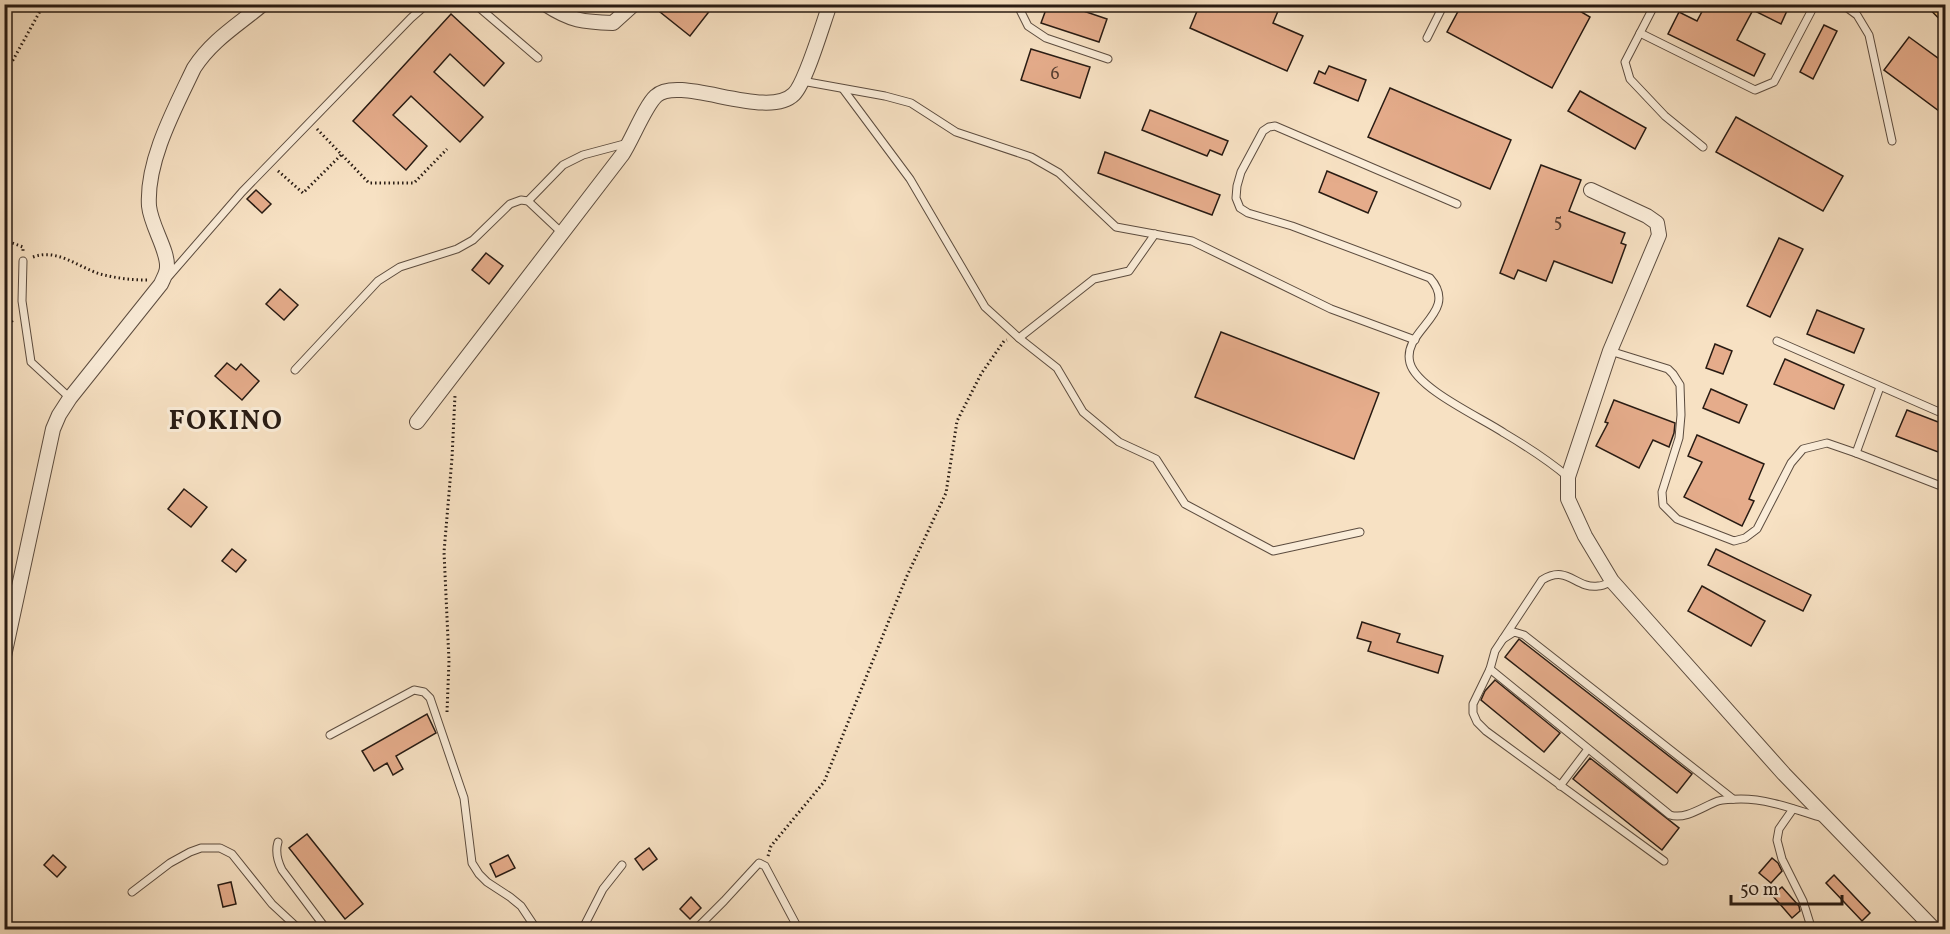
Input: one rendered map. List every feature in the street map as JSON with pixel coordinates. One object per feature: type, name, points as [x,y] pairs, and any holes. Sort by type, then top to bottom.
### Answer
[{"type":"main road","points":[[1941,4],[1946,9]]},
{"type":"street","points":[[4,656],[53,429],[70,398],[161,284],[168,269],[149,207],[152,172],[158,148],[200,59],[232,26],[263,4]]},
{"type":"street","points":[[545,4],[561,15],[579,21],[613,23],[634,4]]},
{"type":"street","points":[[417,422],[631,142],[655,96],[666,90],[769,103],[784,101],[794,94],[802,81],[830,4]]},
{"type":"street","points":[[1591,190],[1647,216],[1657,223],[1659,235],[1610,351],[1568,477],[1568,499],[1585,536],[1612,581],[1784,774],[1935,930]]},
{"type":"lane","points":[[161,284],[242,192],[427,4]]},
{"type":"lane","points":[[475,4],[538,58]]},
{"type":"lane","points":[[1017,4],[1028,26],[1046,38],[1108,59]]},
{"type":"lane","points":[[1427,38],[1444,4]]},
{"type":"lane","points":[[1655,4],[1625,62],[1630,79],[1665,116],[1703,147]]},
{"type":"lane","points":[[1640,33],[1755,90],[1774,82],[1815,4]]},
{"type":"lane","points":[[1842,4],[1857,15],[1869,35],[1892,141]]},
{"type":"lane","points":[[802,81],[911,103],[956,132],[1031,157],[1059,172],[1116,227],[1192,241],[1331,309],[1415,340]]},
{"type":"lane","points":[[843,88],[910,179],[985,307],[1057,368],[1083,411],[1119,442],[1156,459],[1185,504],[1273,551],[1360,532]]},
{"type":"lane","points":[[1457,204],[1275,126],[1263,131],[1241,172],[1236,198],[1240,208],[1248,213],[1292,226],[1430,278],[1438,287],[1440,295],[1438,308],[1410,350],[1410,363],[1421,379],[1448,400],[1503,432],[1568,477]]},
{"type":"lane","points":[[528,201],[563,165],[583,155],[631,142]]},
{"type":"lane","points":[[295,370],[378,281],[400,267],[457,249],[473,240],[510,204],[521,200],[528,201],[562,233]]},
{"type":"lane","points":[[1019,338],[1094,279],[1129,271],[1155,234]]},
{"type":"lane","points":[[23,261],[22,301],[31,362],[70,398]]},
{"type":"lane","points":[[1777,341],[1946,415]]},
{"type":"lane","points":[[1610,351],[1668,369],[1680,386],[1679,438],[1662,492],[1663,505],[1677,519],[1734,541],[1745,538],[1757,529],[1791,463],[1803,448],[1827,443],[1946,488]]},
{"type":"lane","points":[[1857,453],[1880,387]]},
{"type":"lane","points":[[1612,581],[1598,586],[1585,584],[1564,574],[1553,573],[1542,580],[1495,651],[1490,669],[1473,704],[1473,713],[1477,722],[1486,731],[1664,861]]},
{"type":"lane","points":[[1501,640],[1514,633],[1524,635],[1734,799]]},
{"type":"lane","points":[[1490,669],[1670,815],[1676,817],[1721,800],[1734,799],[1767,801],[1828,819]]},
{"type":"lane","points":[[330,735],[414,690],[424,692],[430,698],[464,798],[472,863],[487,882],[521,906],[537,930]]},
{"type":"lane","points":[[1560,786],[1588,748]]},
{"type":"lane","points":[[1793,809],[1779,829],[1777,840],[1782,859],[1803,901],[1812,930]]},
{"type":"lane","points":[[278,842],[276,849],[282,870],[327,930]]},
{"type":"lane","points":[[132,892],[170,863],[190,852],[201,848],[220,848],[232,854],[272,904],[300,930]]},
{"type":"lane","points":[[695,930],[756,864],[762,863],[799,930]]},
{"type":"lane","points":[[582,930],[603,889],[622,865]]},
{"type":"path","points":[[4,71],[44,4]]},
{"type":"path","points":[[309,122],[369,183],[414,183],[447,149]]},
{"type":"path","points":[[270,164],[303,193],[341,155]]},
{"type":"path","points":[[4,240],[23,248],[23,261],[36,255],[52,255],[104,275],[132,280],[148,280],[161,284]]},
{"type":"path","points":[[765,866],[771,846],[824,782],[906,578],[946,493],[957,421],[981,374],[1004,341],[1019,338]]},
{"type":"path","points":[[445,741],[449,662],[444,552],[456,372]]},
{"type":"building","points":[[650,4],[715,4],[690,36]]},
{"type":"building","points":[[1048,4],[1063,4],[1107,19],[1099,42],[1041,23]]},
{"type":"building","points":[[1200,4],[1281,4],[1273,23],[1303,36],[1287,71],[1190,28]]},
{"type":"building","points":[[1462,4],[1568,4],[1590,17],[1552,88],[1447,32]]},
{"type":"building","points":[[1706,4],[1790,4],[1781,24],[1753,10],[1737,40],[1765,54],[1754,76],[1668,34],[1679,12],[1697,21]]},
{"type":"building","points":[[451,14],[504,63],[484,86],[450,54],[434,72],[483,117],[460,142],[411,96],[393,115],[427,146],[406,170],[353,121]]},
{"type":"building","points":[[1824,25],[1837,31],[1813,79],[1800,72]]},
{"type":"building","points":[[1909,37],[1946,64],[1946,103],[1939,111],[1884,70]]},
{"type":"building","points":[[1031,49],[1090,67],[1080,98],[1021,80]]},
{"type":"building","points":[[1329,66],[1366,80],[1358,101],[1314,83],[1319,71],[1325,74]]},
{"type":"building","points":[[1390,88],[1511,140],[1490,189],[1368,137]]},
{"type":"building","points":[[1580,91],[1646,128],[1635,149],[1568,111]]},
{"type":"building","points":[[1150,110],[1228,141],[1222,155],[1210,150],[1207,156],[1142,130]]},
{"type":"building","points":[[1736,117],[1843,176],[1823,211],[1716,152]]},
{"type":"building","points":[[1105,152],[1220,195],[1212,215],[1098,173]]},
{"type":"building","points":[[1541,165],[1581,180],[1569,211],[1625,233],[1621,243],[1626,245],[1612,283],[1554,261],[1546,281],[1518,270],[1514,279],[1500,273]]},
{"type":"building","points":[[1327,171],[1377,192],[1368,213],[1319,192]]},
{"type":"building","points":[[256,190],[271,204],[262,213],[247,199]]},
{"type":"building","points":[[1779,238],[1803,249],[1770,317],[1747,306]]},
{"type":"building","points":[[486,253],[503,266],[489,284],[472,270]]},
{"type":"building","points":[[280,289],[298,305],[284,320],[266,304]]},
{"type":"building","points":[[1817,310],[1864,329],[1854,353],[1807,334]]},
{"type":"building","points":[[1221,332],[1379,393],[1354,459],[1195,397]]},
{"type":"building","points":[[1715,344],[1732,351],[1723,374],[1706,368]]},
{"type":"building","points":[[1785,359],[1844,385],[1834,409],[1774,384]]},
{"type":"building","points":[[227,363],[236,370],[241,364],[259,381],[242,400],[215,376]]},
{"type":"building","points":[[1711,389],[1747,405],[1739,423],[1703,408]]},
{"type":"building","points":[[1614,400],[1675,423],[1669,447],[1653,440],[1639,468],[1596,446],[1608,423],[1605,422]]},
{"type":"building","points":[[1907,410],[1946,425],[1946,455],[1896,436]]},
{"type":"building","points":[[1697,435],[1764,464],[1749,499],[1754,501],[1742,526],[1684,497],[1702,462],[1688,456]]},
{"type":"building","points":[[184,489],[207,507],[191,527],[168,509]]},
{"type":"building","points":[[232,549],[246,560],[236,572],[222,561]]},
{"type":"building","points":[[1716,549],[1811,595],[1803,611],[1708,565]]},
{"type":"building","points":[[1702,586],[1765,621],[1751,646],[1688,611]]},
{"type":"building","points":[[1362,622],[1400,634],[1397,642],[1443,656],[1438,673],[1368,651],[1371,642],[1357,638]]},
{"type":"building","points":[[1519,639],[1692,774],[1677,793],[1505,657]]},
{"type":"building","points":[[1495,680],[1560,733],[1544,752],[1481,700],[1485,691]]},
{"type":"building","points":[[427,714],[436,733],[396,756],[403,769],[393,775],[387,763],[374,771],[362,751]]},
{"type":"building","points":[[1590,758],[1679,828],[1662,850],[1573,779]]},
{"type":"building","points":[[307,834],[363,904],[345,919],[289,848]]},
{"type":"building","points":[[649,848],[657,859],[643,870],[635,859]]},
{"type":"building","points":[[53,855],[66,867],[57,877],[44,865]]},
{"type":"building","points":[[508,855],[515,868],[496,877],[490,864]]},
{"type":"building","points":[[1772,858],[1782,871],[1771,883],[1759,873]]},
{"type":"building","points":[[1834,875],[1870,913],[1862,921],[1826,883]]},
{"type":"building","points":[[231,882],[236,904],[223,907],[218,885]]},
{"type":"building","points":[[1782,887],[1799,906],[1800,911],[1792,918],[1772,895]]},
{"type":"building","points":[[691,897],[701,908],[690,919],[680,909]]},
{"type":"district","name":"FOKINO","points":[[226,422]]}]
